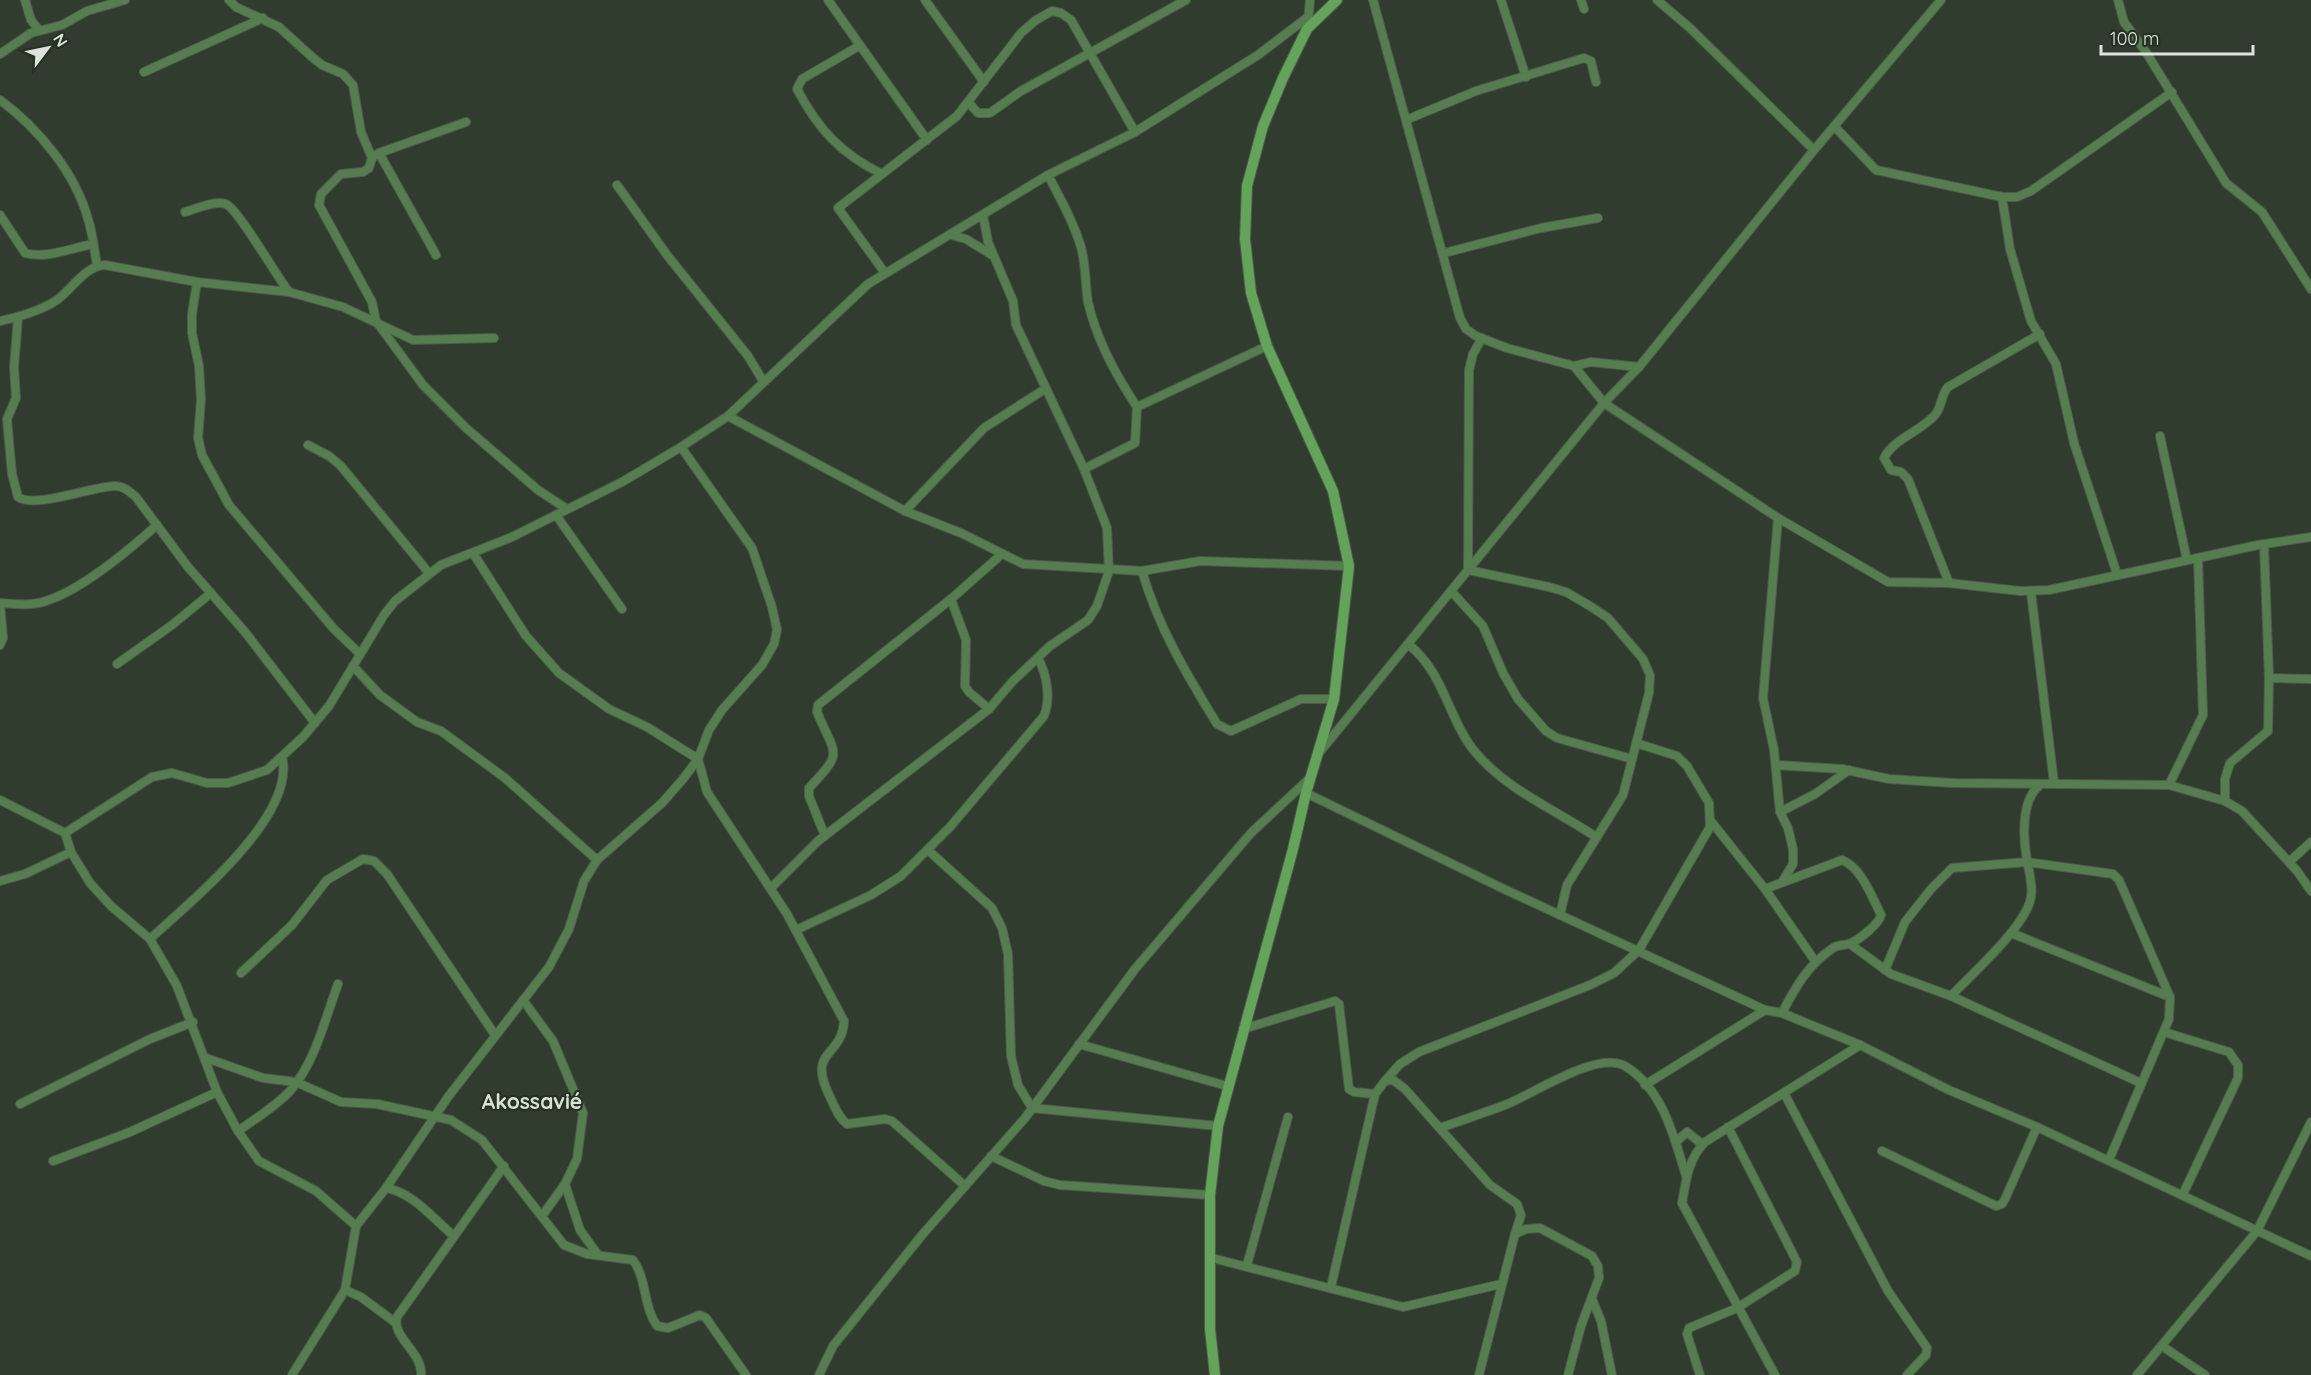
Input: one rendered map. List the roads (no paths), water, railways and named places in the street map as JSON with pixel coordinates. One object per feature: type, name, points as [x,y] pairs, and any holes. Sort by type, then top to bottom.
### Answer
[{"type":"street","points":[[25,0],[32,20],[39,30]]},
{"type":"street","points":[[0,54],[39,30],[62,25],[87,11],[125,0]]},
{"type":"street","points":[[229,0],[236,7],[279,27],[322,65],[349,78],[353,84],[361,132],[436,255]]},
{"type":"street","points":[[828,0],[859,46],[896,93],[927,140]]},
{"type":"street","points":[[925,0],[984,82]]},
{"type":"street","points":[[968,102],[978,113],[990,112],[1021,91],[1186,0]]},
{"type":"street","points":[[1215,1375],[1210,1329],[1212,1258],[1210,1195],[1218,1126],[1306,793],[1334,699],[1349,566],[1333,491],[1267,346],[1251,293],[1245,239],[1247,186],[1263,126],[1307,23],[1310,0]]},
{"type":"street","points":[[65,832],[152,777],[172,773],[207,783],[228,783],[267,770],[315,723],[396,601],[429,573],[454,558],[512,537],[621,482],[681,447],[728,416],[831,316],[885,273],[1048,175],[1135,132],[1307,23],[1337,0]]},
{"type":"street","points":[[1373,0],[1460,318],[1466,329],[1482,339],[1507,348],[1574,366],[1591,362],[1639,367]]},
{"type":"street","points":[[1501,0],[1526,77]]},
{"type":"street","points":[[1657,0],[1690,28],[1814,150]]},
{"type":"street","points":[[1319,753],[1604,403],[1639,367],[1814,150],[1941,0]]},
{"type":"street","points":[[2118,0],[2124,22],[2172,92],[2226,183],[2262,212],[2311,287]]},
{"type":"street","points":[[885,273],[838,208],[957,116],[1021,33],[1036,20],[1052,11],[1061,13],[1071,20],[1135,132]]},
{"type":"street","points":[[144,72],[263,18]]},
{"type":"street","points":[[859,46],[802,79],[797,88],[837,146],[859,162],[882,174]]},
{"type":"street","points":[[1406,120],[1476,91],[1584,58],[1591,61],[1596,82]]},
{"type":"street","points":[[1834,126],[1876,170],[2002,197],[2017,197],[2031,191],[2172,92]]},
{"type":"street","points":[[0,100],[22,116],[49,148],[73,184],[88,218],[97,265]]},
{"type":"street","points":[[466,122],[376,155],[369,168],[363,172],[341,174],[321,194],[319,205],[372,302],[376,321],[423,385],[446,409],[538,490],[567,509]]},
{"type":"street","points":[[1048,175],[1068,213],[1081,247],[1088,302],[1095,323],[1111,361],[1137,407],[1135,443],[1084,470]]},
{"type":"street","points":[[617,185],[667,255],[748,356],[763,381]]},
{"type":"street","points":[[2002,197],[2010,249],[2031,321],[2056,364],[2074,443],[2117,574]]},
{"type":"street","points":[[185,213],[219,203],[228,204],[289,292]]},
{"type":"street","points":[[0,215],[25,253],[33,255],[49,253],[93,244]]},
{"type":"street","points":[[771,888],[825,836],[989,709],[1012,682],[1038,658],[1088,620],[1097,606],[1109,571],[1107,528],[1084,470],[1016,325],[1013,301],[984,231],[983,215]]},
{"type":"street","points":[[1444,254],[1541,228],[1598,218]]},
{"type":"street","points":[[951,235],[966,239],[994,257]]},
{"type":"street","points":[[97,265],[197,282],[289,292],[343,307],[413,340],[494,338]]},
{"type":"street","points":[[0,321],[18,318],[56,301],[97,265]]},
{"type":"street","points":[[197,282],[192,314],[201,400],[198,438],[202,455],[229,505],[333,628],[360,654]]},
{"type":"street","points":[[18,318],[14,368],[16,398],[7,419],[16,494],[27,500],[67,496],[115,486],[126,489],[136,497],[315,723]]},
{"type":"street","points":[[1949,583],[1908,479],[1901,472],[1891,470],[1884,458],[1889,449],[1934,416],[1943,393],[1948,387],[2040,334]]},
{"type":"street","points":[[1467,570],[1469,370],[1473,354],[1482,339]]},
{"type":"street","points":[[1137,407],[1267,346]]},
{"type":"street","points":[[1574,366],[1604,403],[1778,518],[1888,582],[1949,583],[2031,592],[2264,543],[2311,537]]},
{"type":"street","points":[[905,511],[984,428],[1045,388]]},
{"type":"street","points":[[728,416],[905,511],[962,533],[1023,564],[1109,571],[1142,571],[1200,561],[1349,566]]},
{"type":"street","points":[[2160,436],[2187,560]]},
{"type":"street","points":[[308,445],[329,456],[340,465],[429,573]]},
{"type":"street","points":[[292,1375],[345,1290],[356,1226],[387,1188],[434,1116],[549,967],[569,929],[584,881],[597,860],[662,803],[698,759],[709,730],[722,710],[762,664],[774,644],[777,630],[752,548],[681,447]]},
{"type":"street","points":[[555,515],[622,609]]},
{"type":"street","points":[[1778,518],[1763,698],[1776,765],[1780,812],[1788,828],[1794,858],[1782,882]]},
{"type":"street","points":[[0,645],[3,638],[0,604],[45,602],[66,592],[114,560],[157,525]]},
{"type":"street","points":[[2224,801],[2225,779],[2230,763],[2268,731],[2269,678],[2264,543]]},
{"type":"street","points":[[473,553],[526,636],[559,673],[609,709],[647,727],[698,759],[707,792],[771,888],[844,1021],[839,1039],[822,1063],[821,1079],[840,1119],[847,1124],[885,1119],[892,1121],[965,1186]]},
{"type":"street","points":[[825,836],[809,796],[809,788],[834,761],[834,752],[817,712],[818,705],[1002,554]]},
{"type":"street","points":[[2169,785],[2203,715],[2198,558]]},
{"type":"street","points":[[1467,570],[1566,592],[1608,618],[1643,659],[1650,675],[1649,693],[1623,795],[1567,885],[1560,915]]},
{"type":"street","points":[[1142,571],[1152,606],[1164,633],[1211,714],[1223,729],[1237,728],[1301,699],[1334,699]]},
{"type":"street","points":[[1451,591],[1483,626],[1503,673],[1518,699],[1546,731],[1557,738],[1632,759]]},
{"type":"street","points":[[2031,592],[2054,783]]},
{"type":"street","points":[[117,664],[172,625],[211,593]]},
{"type":"street","points":[[951,598],[966,640],[965,686],[969,693],[989,709]]},
{"type":"street","points":[[1408,644],[1417,651],[1445,691],[1464,734],[1475,752],[1524,794],[1560,813],[1596,837]]},
{"type":"street","points":[[796,930],[871,895],[901,876],[929,851],[1044,716],[1048,701],[1047,685],[1038,658]]},
{"type":"street","points":[[354,666],[380,695],[417,722],[441,731],[505,778],[597,860]]},
{"type":"street","points":[[2269,678],[2311,679]]},
{"type":"street","points":[[1331,1287],[1375,1094],[1385,1081],[1400,1064],[1419,1052],[1590,986],[1614,973],[1640,950],[1710,827],[1709,803],[1687,766],[1677,756],[1636,743]]},
{"type":"street","points":[[150,939],[235,859],[280,794],[285,777],[282,757]]},
{"type":"street","points":[[1776,765],[1849,770],[1889,779],[2039,786],[2054,783],[2169,785],[2224,801],[2250,817],[2311,891]]},
{"type":"street","points":[[1780,812],[1815,794],[1849,770]]},
{"type":"street","points":[[819,1375],[833,1346],[1032,1108],[1135,969],[1251,833],[1311,777]]},
{"type":"street","points":[[1951,996],[2011,933],[2028,909],[2032,883],[2027,862],[2028,801],[2031,792],[2039,786]]},
{"type":"street","points":[[1306,793],[1765,1010],[1782,1013],[1860,1045],[1949,1090],[2109,1160],[2311,1256]]},
{"type":"street","points":[[0,800],[65,832],[71,852],[97,891],[134,927],[150,939],[177,986],[193,1022],[217,1092],[238,1131],[259,1161],[316,1191],[356,1226]]},
{"type":"street","points":[[1710,819],[1765,889],[1815,961]]},
{"type":"street","points":[[2289,862],[2311,842]]},
{"type":"street","points":[[929,851],[992,908],[1002,928],[1008,954],[1011,1056],[1018,1085],[1032,1108]]},
{"type":"street","points":[[0,881],[26,874],[71,852]]},
{"type":"street","points":[[241,974],[292,925],[327,880],[363,859],[374,861],[387,874],[495,1035]]},
{"type":"street","points":[[1765,889],[1835,861],[1850,863],[1866,885],[1881,915],[1876,924],[1851,944],[1837,945],[1815,961],[1801,976],[1782,1013]]},
{"type":"street","points":[[1885,970],[1905,922],[1930,889],[1952,868],[2027,862],[2113,874],[2119,880],[2170,997],[2169,1019],[2109,1160]]},
{"type":"street","points":[[2011,933],[2170,997]]},
{"type":"street","points":[[1851,944],[1885,970],[1951,996],[2141,1083]]},
{"type":"street","points":[[238,1131],[278,1103],[296,1082],[320,1036],[338,984]]},
{"type":"street","points":[[523,1000],[553,1041],[583,1110],[577,1159],[565,1184],[542,1216]]},
{"type":"street","points":[[1243,1029],[1335,1001],[1339,1004],[1349,1089],[1354,1092],[1375,1094]]},
{"type":"street","points":[[1645,1085],[1765,1010]]},
{"type":"street","points":[[20,1104],[150,1039],[193,1022]]},
{"type":"street","points":[[2164,1032],[2229,1052],[2238,1065],[2238,1078],[2182,1194]]},
{"type":"street","points":[[1079,1044],[1227,1086]]},
{"type":"street","points":[[1775,1375],[1682,1203],[1686,1176],[1692,1158],[1702,1144],[1860,1045]]},
{"type":"street","points":[[206,1058],[263,1078],[296,1082],[341,1102],[377,1104],[434,1116],[451,1120],[469,1130],[482,1140],[504,1166],[564,1245],[598,1255],[633,1260],[640,1269],[651,1317],[657,1326],[668,1328],[700,1315],[706,1318],[746,1375]]},
{"type":"street","points":[[1440,1128],[1507,1104],[1574,1072],[1604,1064],[1624,1066],[1645,1085],[1658,1102],[1676,1142],[1686,1176]]},
{"type":"street","points":[[1385,1081],[1393,1080],[1405,1089],[1490,1185],[1517,1204],[1521,1215],[1501,1284],[1479,1375]]},
{"type":"street","points":[[53,1161],[130,1132],[217,1092]]},
{"type":"street","points":[[1784,1093],[1888,1291],[1927,1348],[1926,1355],[1907,1375]]},
{"type":"street","points":[[1032,1108],[1218,1126]]},
{"type":"street","points":[[1247,1265],[1288,1118]]},
{"type":"street","points":[[2138,1374],[2257,1231],[2311,1122]]},
{"type":"street","points":[[1700,1375],[1687,1334],[1689,1329],[1737,1308],[1795,1271],[1797,1262],[1728,1127]]},
{"type":"street","points":[[1882,1151],[1996,1206],[2002,1204],[2005,1199],[2037,1127]]},
{"type":"street","points":[[1676,1142],[1687,1132],[1702,1144]]},
{"type":"street","points":[[991,1156],[1044,1181],[1060,1185],[1210,1195]]},
{"type":"street","points":[[396,1323],[504,1166]]},
{"type":"street","points":[[565,1184],[580,1230],[598,1255]]},
{"type":"street","points":[[387,1188],[397,1190],[412,1198],[454,1236]]},
{"type":"street","points":[[1515,1234],[1540,1228],[1592,1256],[1598,1266],[1599,1278],[1581,1326],[1568,1375]]},
{"type":"street","points":[[1212,1258],[1403,1306],[1501,1284]]},
{"type":"street","points":[[345,1290],[361,1297],[396,1323],[418,1359],[421,1375]]},
{"type":"street","points":[[1592,1299],[1601,1321],[1611,1375]]},
{"type":"street","points":[[2162,1346],[2205,1375]]},
{"type":"district","name":"Akossavié","points":[[532,1102]]}]
